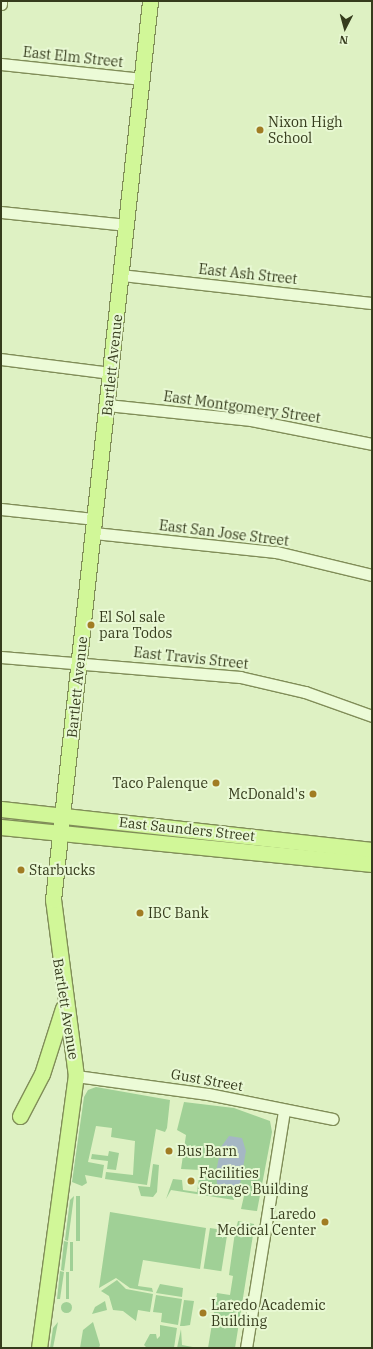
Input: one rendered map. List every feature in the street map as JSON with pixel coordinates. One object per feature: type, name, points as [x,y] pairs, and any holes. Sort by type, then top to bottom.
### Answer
[{"type":"main road","name":"Bartlett Avenue","points":[[39,1348],[76,1076],[53,900],[95,526],[150,1]]},
{"type":"main road","name":"East Saunders Street","points":[[1,809],[372,850]]},
{"type":"main road","name":"East Saunders Street","points":[[1,827],[372,864]]},
{"type":"main road","points":[[20,1116],[42,1074],[65,999]]},
{"type":"street","name":"East Elm Street","points":[[1,64],[142,79]]},
{"type":"street","points":[[1,212],[126,225]]},
{"type":"street","name":"East Ash Street","points":[[121,275],[372,303]]},
{"type":"street","points":[[1,359],[111,373]]},
{"type":"street","name":"East Montgomery Street","points":[[107,405],[265,422],[372,444]]},
{"type":"street","name":"East San Jose Street","points":[[1,509],[95,526],[276,552],[372,575]]},
{"type":"street","name":"East Travis Street","points":[[1,657],[59,663],[80,661],[275,684],[372,716]]},
{"type":"street","name":"Gust Street","points":[[76,1076],[208,1094],[284,1112],[332,1119]]},
{"type":"street","points":[[246,1348],[284,1112]]},
{"type":"green space","points":[[96,1087],[170,1100],[167,1128],[165,1132],[156,1129],[147,1185],[105,1179],[106,1172],[133,1175],[135,1141],[111,1137],[112,1128],[96,1126],[88,1162],[104,1165],[102,1178],[85,1175],[87,1183],[82,1186],[72,1182],[84,1097],[88,1090]]},
{"type":"green space","points":[[184,1102],[234,1108],[270,1121],[272,1132],[257,1211],[241,1209],[244,1196],[238,1181],[229,1186],[234,1200],[171,1190],[166,1199],[173,1179],[182,1180],[183,1190],[197,1192],[200,1170],[181,1169],[186,1135],[177,1130]]},
{"type":"green space","points":[[109,1151],[119,1153],[116,1170],[107,1169],[108,1161],[91,1159],[92,1154],[108,1156]]},
{"type":"green space","points":[[153,1164],[159,1165],[157,1192],[153,1197],[141,1196],[138,1186],[150,1187]]},
{"type":"green space","points":[[74,1196],[68,1241],[65,1240],[70,1200]]},
{"type":"green space","points":[[76,1196],[80,1196],[80,1241],[76,1241]]},
{"type":"green space","points":[[110,1212],[206,1228],[200,1269],[143,1260],[138,1286],[152,1288],[153,1292],[130,1288],[116,1278],[99,1288]]},
{"type":"green space","points":[[238,1221],[254,1224],[254,1232],[236,1229]]},
{"type":"green space","points":[[210,1228],[228,1231],[221,1271],[204,1268]]},
{"type":"green space","points":[[235,1232],[253,1235],[235,1348],[208,1348],[217,1293],[230,1295],[233,1276],[229,1275]]},
{"type":"green space","points":[[64,1241],[68,1242],[64,1271],[61,1270]]},
{"type":"green space","points":[[70,1242],[73,1242],[73,1271],[70,1271]]},
{"type":"green space","points":[[60,1271],[64,1272],[60,1299],[57,1299]]},
{"type":"green space","points":[[66,1272],[69,1272],[69,1299],[66,1299]]},
{"type":"green space","points":[[117,1280],[126,1289],[153,1294],[150,1312],[138,1310],[136,1321],[123,1311],[113,1310],[109,1296],[101,1291]]},
{"type":"green space","points":[[160,1284],[183,1288],[182,1297],[156,1293]]},
{"type":"green space","points":[[156,1295],[182,1299],[178,1325],[161,1322],[162,1313],[153,1312]]},
{"type":"green space","points":[[184,1300],[194,1301],[190,1325],[180,1326]]},
{"type":"green space","points":[[66,1301],[70,1303],[72,1307],[70,1311],[66,1313],[62,1311],[60,1307],[62,1303]]},
{"type":"green space","points":[[105,1301],[107,1310],[92,1314],[95,1307]]},
{"type":"green space","points":[[58,1322],[53,1348],[50,1348],[53,1328]]},
{"type":"green space","points":[[93,1322],[100,1345],[99,1348],[80,1348],[83,1330]]},
{"type":"green space","points":[[160,1325],[177,1328],[174,1348],[147,1348],[144,1345],[150,1334],[156,1334],[157,1339],[160,1336]]},
{"type":"green space","points":[[181,1329],[182,1345],[198,1348],[177,1348]]},
{"type":"water","points":[[229,1136],[242,1138],[246,1151],[240,1184],[225,1189],[217,1184],[216,1172],[221,1147]]},
{"type":"place","name":"Nixon High School","points":[[260,130]]},
{"type":"place","name":"El Sol sale para Todos","points":[[91,625]]},
{"type":"place","name":"Taco Palenque","points":[[216,783]]},
{"type":"place","name":"McDonald's","points":[[313,794]]},
{"type":"place","name":"Starbucks","points":[[21,870]]},
{"type":"place","name":"IBC Bank","points":[[140,913]]},
{"type":"place","name":"Bus Barn","points":[[169,1151]]},
{"type":"place","name":"Facilities Storage Building","points":[[191,1181]]},
{"type":"place","name":"Laredo Medical Center","points":[[325,1222]]},
{"type":"place","name":"Laredo Academic Building","points":[[203,1313]]}]
